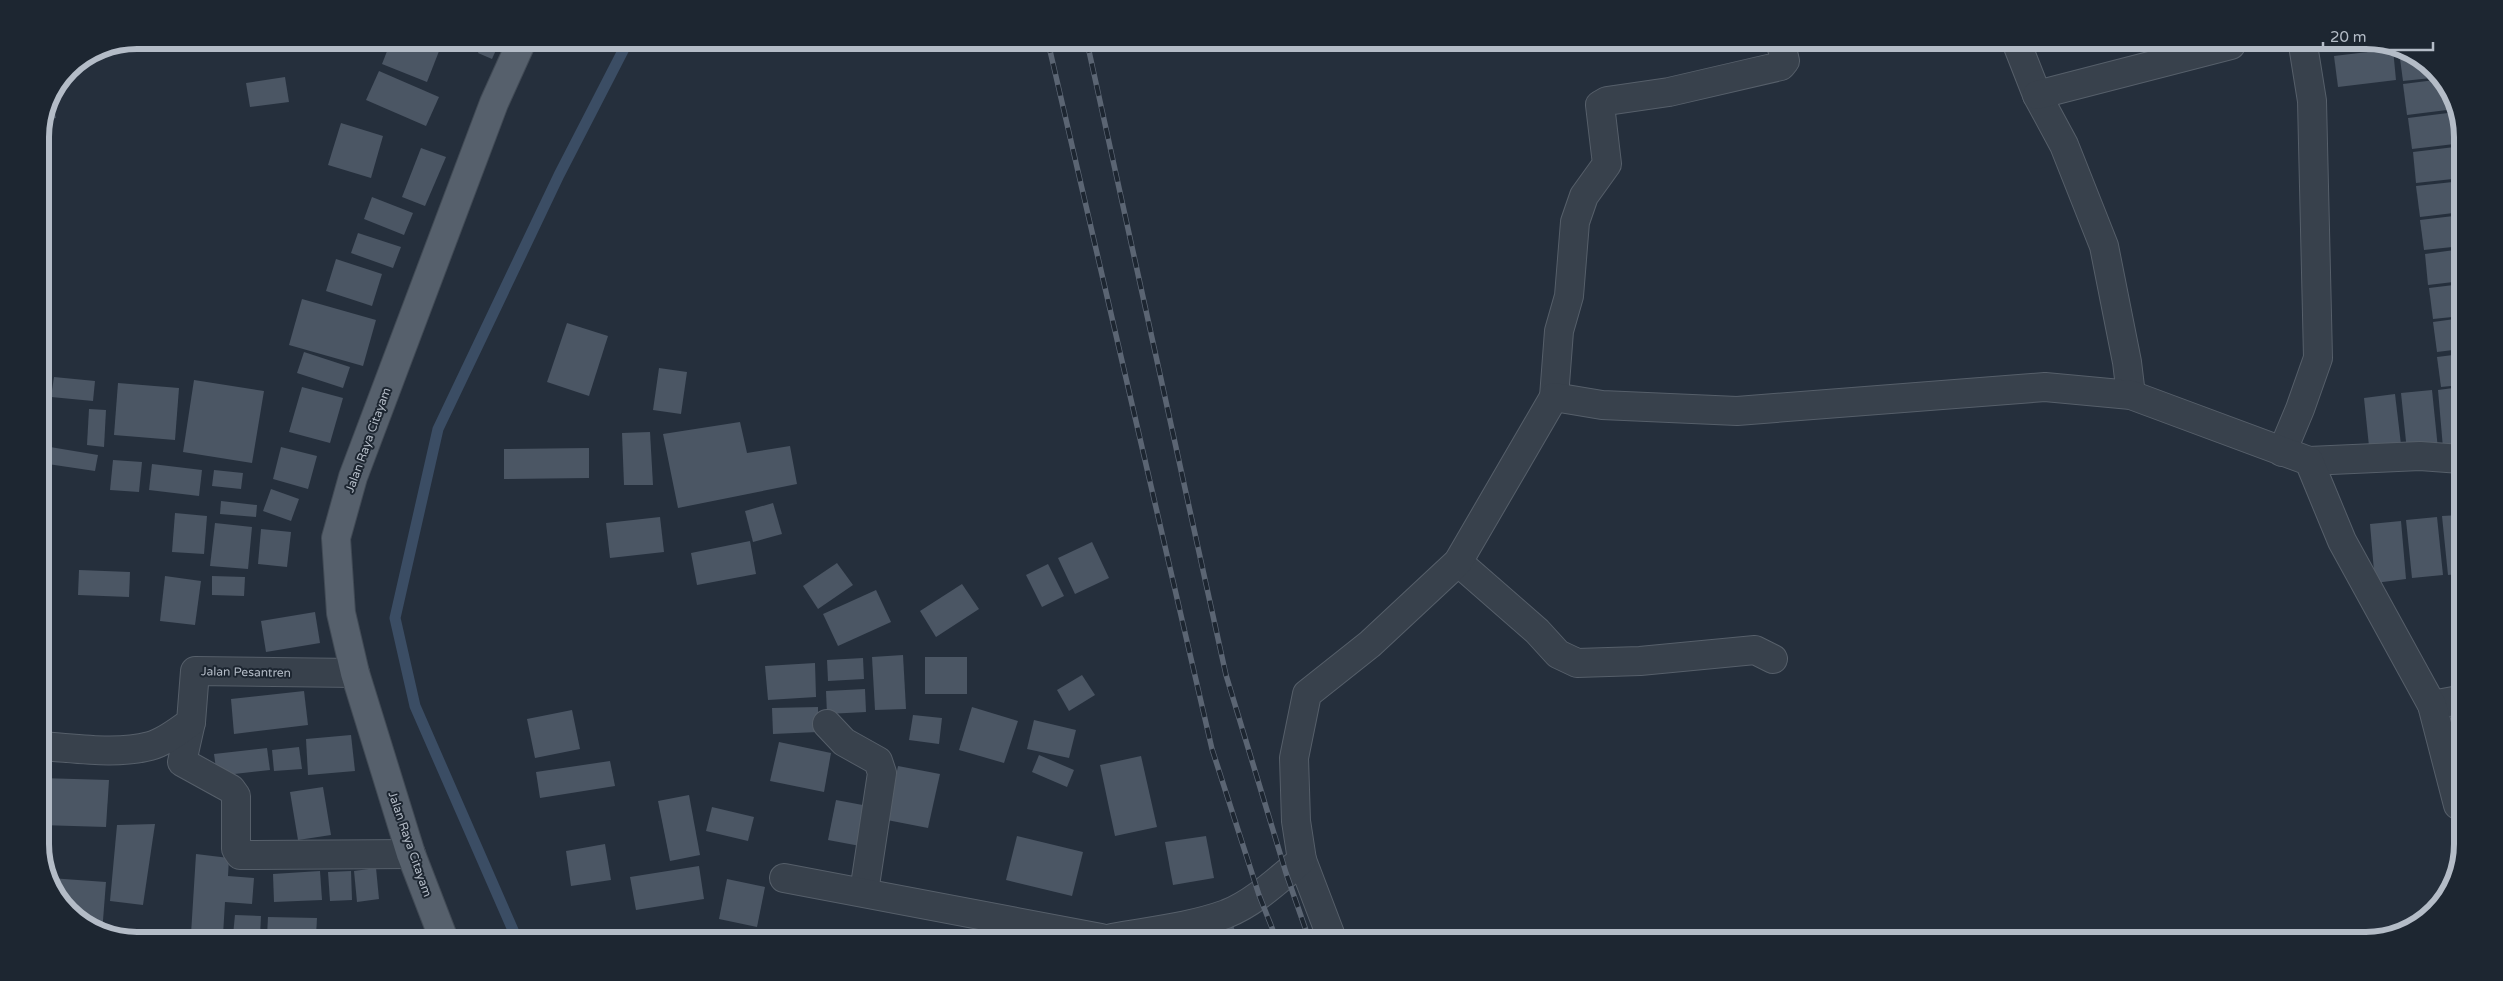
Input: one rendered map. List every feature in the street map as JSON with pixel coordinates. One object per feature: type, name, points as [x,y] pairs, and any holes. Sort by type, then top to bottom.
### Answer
[{"type":"main road","name":"Jalan Raya Citayam","points":[[441,932],[411,854],[356,674],[341,613],[336,538],[352,477],[494,103],[518,49]]},
{"type":"street","points":[[1329,932],[1302,860],[1296,821],[1294,758],[1307,694],[1370,644],[1458,562],[1554,397],[1560,331],[1569,296],[1575,222],[1584,196],[1607,164],[1600,105],[1607,101],[1669,92],[1781,66],[1785,61],[1782,49]]},
{"type":"street","points":[[2019,49],[2037,95],[2064,145],[2104,246],[2127,362],[2131,394]]},
{"type":"street","points":[[2037,95],[2215,49]]},
{"type":"street","points":[[2282,452],[2318,358],[2312,101],[2304,49]]},
{"type":"street","points":[[1554,397],[1602,405],[1737,410],[2044,387],[2131,394],[2309,461],[2420,456],[2454,459]]},
{"type":"street","points":[[2309,461],[2342,542],[2432,705],[2454,790]]},
{"type":"street","points":[[1458,562],[1537,631],[1558,654],[1577,663],[1640,661],[1755,650],[1773,659]]},
{"type":"street","name":"Jalan Pesantren","points":[[191,722],[195,671],[356,674]]},
{"type":"street","points":[[2432,705],[2454,701]]},
{"type":"street","points":[[49,746],[116,749],[150,746],[172,735],[191,722]]},
{"type":"street","points":[[191,722],[182,762],[231,789],[236,796],[236,849],[240,855],[411,854]]},
{"type":"street","points":[[826,724],[844,742],[878,760],[882,773],[882,787],[864,892]]},
{"type":"street","points":[[1144,932],[1182,925],[1227,913],[1259,895],[1302,860]]},
{"type":"street","points":[[784,878],[1070,932]]},
{"type":"building","points":[[388,49],[440,49],[427,82],[382,64]]},
{"type":"building","points":[[480,49],[496,49],[492,59],[478,53]]},
{"type":"building","points":[[2383,50],[2393,53],[2396,80],[2338,87],[2334,56]]},
{"type":"building","points":[[2400,56],[2420,67],[2431,78],[2403,81]]},
{"type":"building","points":[[379,71],[439,97],[426,126],[366,100]]},
{"type":"building","points":[[285,77],[289,102],[250,107],[246,83]]},
{"type":"building","points":[[2433,80],[2450,110],[2407,115],[2403,84]]},
{"type":"building","points":[[54,107],[56,118],[50,119]]},
{"type":"building","points":[[2451,113],[2454,144],[2412,149],[2408,118]]},
{"type":"building","points":[[341,123],[383,136],[371,178],[328,165]]},
{"type":"building","points":[[2454,147],[2454,179],[2416,183],[2413,152]]},
{"type":"building","points":[[421,148],[446,157],[425,206],[402,197]]},
{"type":"building","points":[[2454,182],[2454,213],[2420,217],[2416,186]]},
{"type":"building","points":[[372,197],[413,213],[404,235],[364,219]]},
{"type":"building","points":[[2454,216],[2454,247],[2424,250],[2420,220]]},
{"type":"building","points":[[358,233],[401,247],[393,268],[351,253]]},
{"type":"building","points":[[2454,250],[2454,282],[2428,285],[2425,254]]},
{"type":"building","points":[[336,259],[382,274],[372,306],[326,291]]},
{"type":"building","points":[[2454,285],[2454,317],[2433,319],[2429,288]]},
{"type":"building","points":[[302,299],[376,320],[363,366],[289,345]]},
{"type":"building","points":[[2454,319],[2454,350],[2437,352],[2433,322]]},
{"type":"building","points":[[567,323],[608,336],[589,396],[547,382]]},
{"type":"building","points":[[304,352],[350,367],[343,388],[297,373]]},
{"type":"building","points":[[2454,355],[2454,386],[2441,387],[2437,357]]},
{"type":"building","points":[[659,368],[687,372],[681,414],[653,410]]},
{"type":"building","points":[[54,377],[95,381],[93,401],[51,397]]},
{"type":"building","points":[[194,380],[264,391],[252,463],[183,452]]},
{"type":"building","points":[[118,383],[179,388],[175,440],[114,435]]},
{"type":"building","points":[[302,387],[343,398],[330,443],[289,432]]},
{"type":"building","points":[[2454,388],[2454,447],[2443,448],[2438,390]]},
{"type":"building","points":[[2432,390],[2438,449],[2407,451],[2401,393]]},
{"type":"building","points":[[2395,394],[2402,453],[2370,456],[2364,398]]},
{"type":"building","points":[[89,409],[106,410],[104,447],[87,445]]},
{"type":"building","points":[[740,422],[747,453],[790,446],[797,484],[678,508],[663,434]]},
{"type":"building","points":[[650,432],[653,485],[624,485],[622,433]]},
{"type":"building","points":[[49,447],[98,455],[95,471],[49,464]]},
{"type":"building","points":[[281,447],[317,456],[308,489],[273,479]]},
{"type":"building","points":[[589,448],[589,478],[504,479],[504,449]]},
{"type":"building","points":[[113,460],[142,462],[139,492],[110,490]]},
{"type":"building","points":[[152,464],[202,470],[199,496],[149,490]]},
{"type":"building","points":[[214,470],[243,473],[241,489],[212,486]]},
{"type":"building","points":[[271,489],[299,499],[291,521],[263,511]]},
{"type":"building","points":[[221,501],[257,505],[256,517],[220,514]]},
{"type":"building","points":[[773,503],[782,534],[753,542],[745,511]]},
{"type":"building","points":[[175,513],[207,516],[204,554],[172,552]]},
{"type":"building","points":[[2454,515],[2454,574],[2448,575],[2442,516]]},
{"type":"building","points":[[660,517],[664,552],[610,558],[606,523]]},
{"type":"building","points":[[2437,517],[2443,575],[2412,578],[2406,520]]},
{"type":"building","points":[[2401,521],[2406,579],[2375,583],[2370,524]]},
{"type":"building","points":[[215,523],[252,527],[248,569],[210,566]]},
{"type":"building","points":[[261,529],[291,532],[287,567],[258,564]]},
{"type":"building","points":[[750,541],[756,574],[697,585],[691,553]]},
{"type":"building","points":[[1092,542],[1109,578],[1075,594],[1058,558]]},
{"type":"building","points":[[837,563],[853,585],[818,609],[803,586]]},
{"type":"building","points":[[1048,564],[1064,596],[1042,607],[1026,575]]},
{"type":"building","points":[[79,570],[130,572],[129,597],[78,595]]},
{"type":"building","points":[[165,576],[201,581],[195,625],[160,621]]},
{"type":"building","points":[[212,576],[245,577],[244,596],[212,595]]},
{"type":"building","points":[[962,584],[979,609],[936,637],[920,611]]},
{"type":"building","points":[[876,590],[891,622],[838,646],[823,614]]},
{"type":"building","points":[[49,607],[51,607],[49,682]]},
{"type":"building","points":[[315,612],[320,643],[266,652],[261,621]]},
{"type":"building","points":[[903,655],[906,709],[875,710],[872,657]]},
{"type":"building","points":[[925,657],[967,657],[967,694],[925,694]]},
{"type":"building","points":[[863,658],[864,679],[828,681],[827,660]]},
{"type":"building","points":[[815,663],[816,697],[768,700],[765,666]]},
{"type":"building","points":[[1082,675],[1095,695],[1069,711],[1057,690]]},
{"type":"building","points":[[865,689],[866,712],[827,714],[826,691]]},
{"type":"building","points":[[304,691],[308,725],[234,734],[231,699]]},
{"type":"building","points":[[818,707],[818,732],[773,734],[772,708]]},
{"type":"building","points":[[972,707],[1018,721],[1004,763],[959,750]]},
{"type":"building","points":[[572,710],[580,749],[535,758],[527,719]]},
{"type":"building","points":[[913,715],[942,718],[939,744],[909,740]]},
{"type":"building","points":[[1034,720],[1076,730],[1069,758],[1027,749]]},
{"type":"building","points":[[351,735],[355,771],[308,775],[306,739]]},
{"type":"building","points":[[779,742],[831,753],[824,792],[770,781]]},
{"type":"building","points":[[299,747],[302,769],[274,771],[272,750]]},
{"type":"building","points":[[267,748],[270,770],[217,776],[214,754]]},
{"type":"building","points":[[1039,755],[1074,770],[1067,787],[1032,772]]},
{"type":"building","points":[[1141,756],[1157,827],[1115,836],[1100,765]]},
{"type":"building","points":[[610,761],[615,786],[540,798],[536,772]]},
{"type":"building","points":[[898,766],[940,774],[928,828],[887,820]]},
{"type":"building","points":[[49,778],[109,780],[106,827],[49,825]]},
{"type":"building","points":[[323,787],[331,835],[298,840],[290,792]]},
{"type":"building","points":[[689,795],[700,855],[670,861],[658,801]]},
{"type":"building","points":[[836,800],[868,806],[860,846],[828,840]]},
{"type":"building","points":[[712,807],[754,817],[748,841],[706,831]]},
{"type":"building","points":[[155,824],[143,905],[110,901],[117,825]]},
{"type":"building","points":[[1017,836],[1083,852],[1072,896],[1006,880]]},
{"type":"building","points":[[1206,836],[1214,878],[1173,885],[1165,842]]},
{"type":"building","points":[[605,844],[611,880],[571,886],[566,851]]},
{"type":"building","points":[[196,854],[229,858],[228,876],[254,878],[252,904],[225,902],[223,932],[191,932]]},
{"type":"building","points":[[699,866],[704,899],[636,910],[630,877]]},
{"type":"building","points":[[376,868],[379,899],[357,902],[354,871]]},
{"type":"building","points":[[320,871],[322,900],[274,902],[273,874]]},
{"type":"building","points":[[351,871],[352,900],[330,901],[328,872]]},
{"type":"building","points":[[55,878],[106,882],[103,925],[83,914],[67,898]]},
{"type":"building","points":[[727,879],[765,887],[757,927],[719,919]]},
{"type":"building","points":[[235,915],[261,916],[260,932],[233,932]]},
{"type":"building","points":[[268,917],[317,918],[316,932],[267,932]]},
{"type":"building","points":[[1231,918],[1235,932],[1195,932],[1194,927]]},
{"type":"waterway","points":[[514,932],[415,706],[395,618],[438,429],[559,175],[624,49]]},
{"type":"railway","points":[[1050,49],[1212,749],[1259,895],[1274,932]]},
{"type":"railway","points":[[1089,49],[1226,675],[1286,873],[1307,932]]}]
